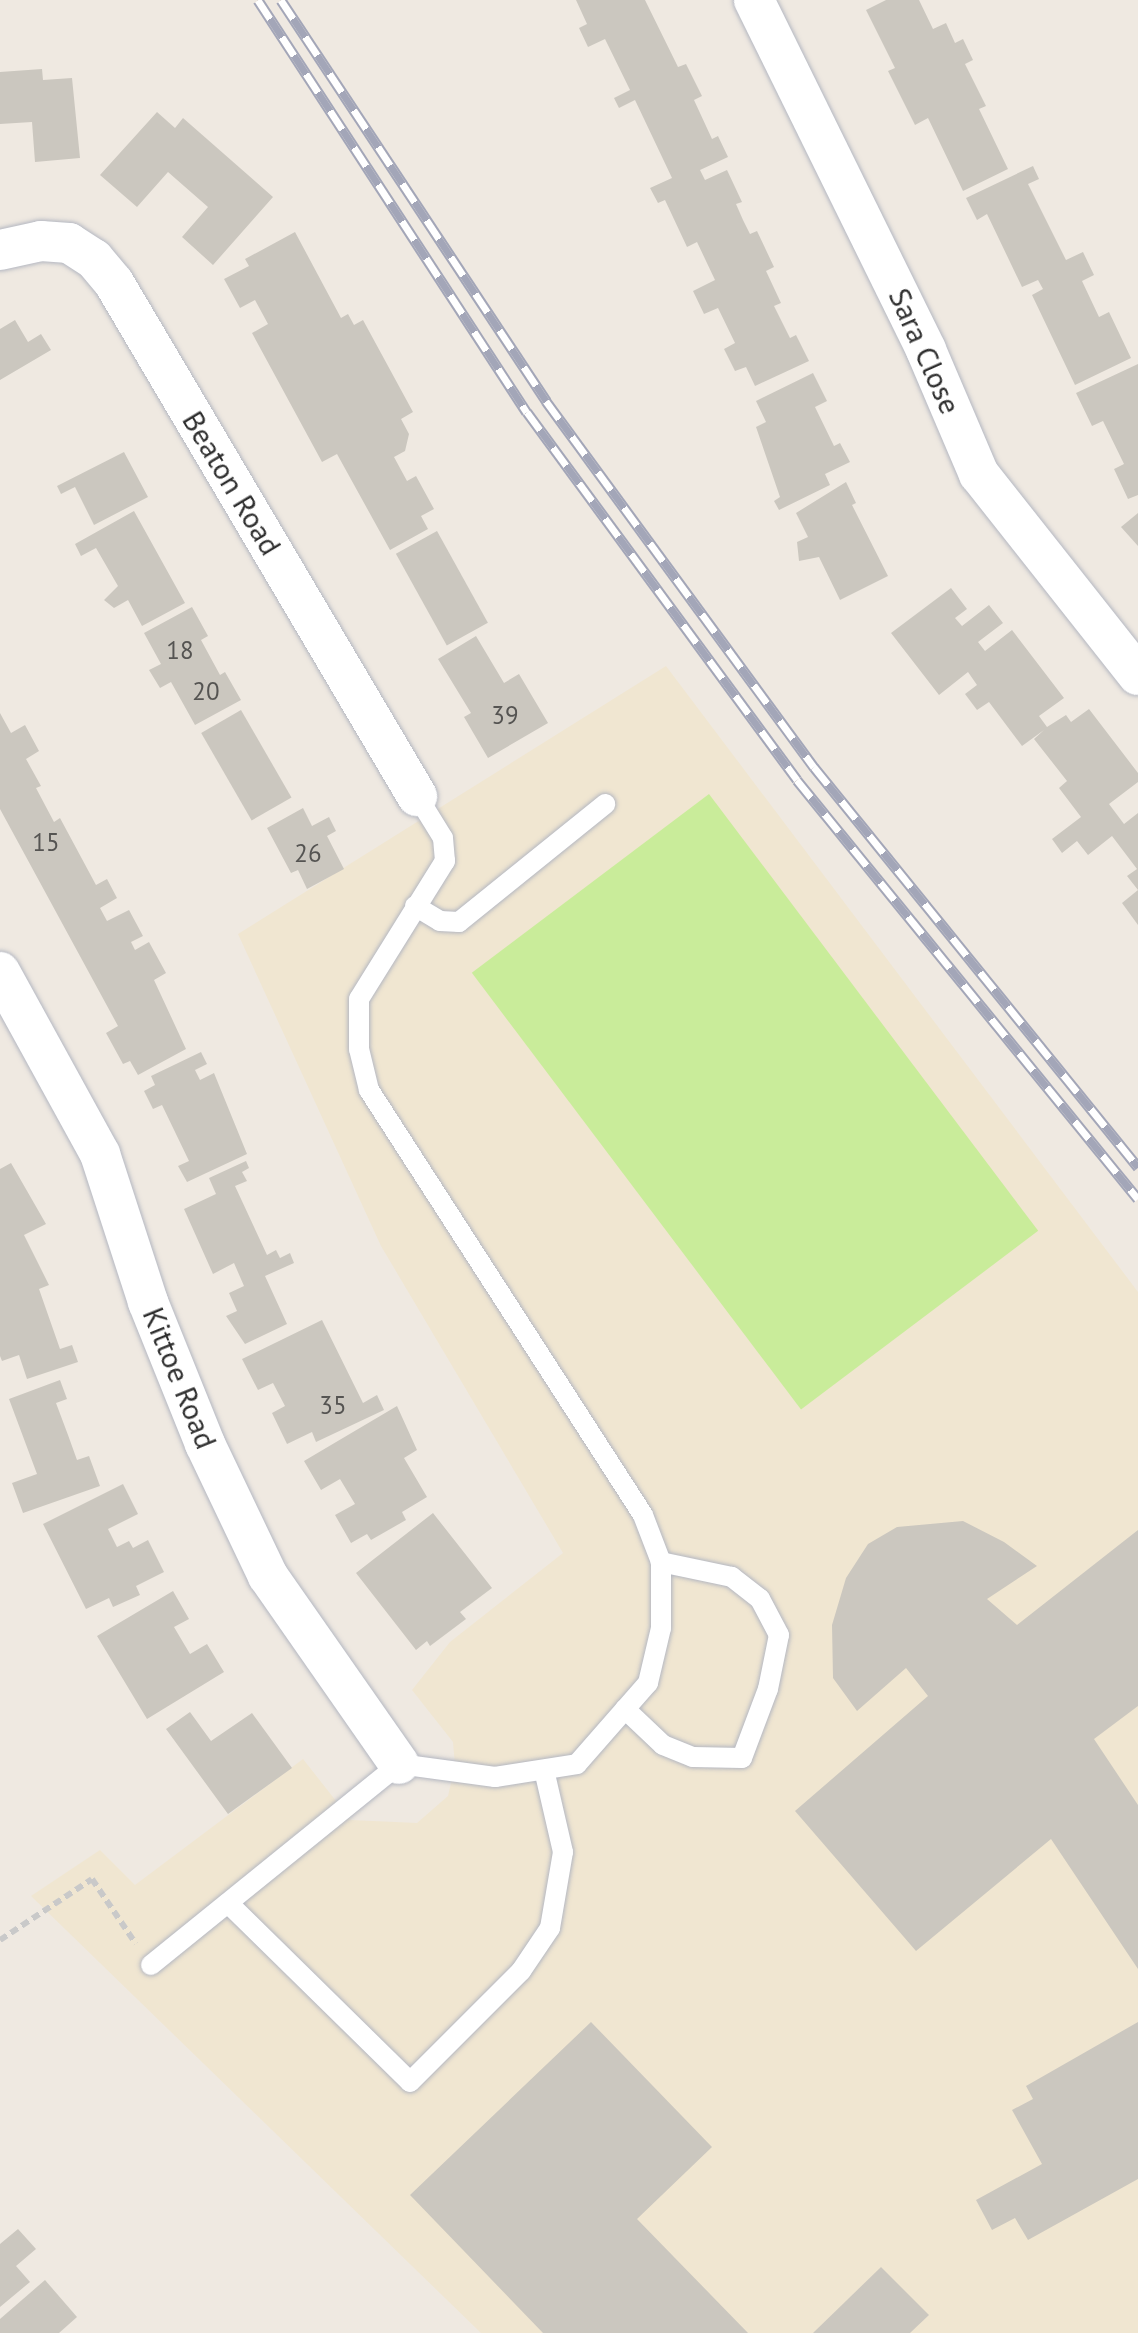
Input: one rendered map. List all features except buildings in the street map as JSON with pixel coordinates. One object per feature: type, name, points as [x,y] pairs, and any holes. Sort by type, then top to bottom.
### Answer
[{"type":"street","name":"Sara Close","points":[[754,0],[926,350],[979,474],[1138,675]]},
{"type":"street","name":"Beaton Road","points":[[0,250],[41,240],[69,243],[94,259],[114,284],[417,796]]},
{"type":"street","name":"Kittoe Road","points":[[0,972],[100,1154],[148,1302],[206,1444],[268,1576],[399,1764]]},
{"type":"lane","points":[[151,1965],[399,1764],[495,1777],[577,1764],[648,1683],[661,1628],[661,1562],[643,1516],[369,1090],[359,1049],[359,999],[445,861],[442,838],[417,796]]},
{"type":"lane","points":[[415,906],[440,921],[458,922],[605,804]]},
{"type":"lane","points":[[625,1709],[664,1745],[693,1757],[742,1758],[768,1689],[779,1635],[760,1599],[732,1577],[661,1562]]},
{"type":"lane","points":[[228,1903],[410,2082],[520,1971],[550,1928],[562,1852],[544,1770]]},
{"type":"path","points":[[0,1940],[92,1879],[151,1965]]},
{"type":"shaded area","points":[[666,666],[1138,1292],[1138,2333],[481,2333],[31,1896],[100,1850],[135,1885],[303,1759],[351,1820],[417,1823],[448,1796],[455,1765],[453,1742],[412,1690],[450,1642],[563,1553],[381,1246],[238,934]]},
{"type":"green space","points":[[709,794],[1038,1231],[801,1410],[472,973]]},
{"type":"railway","points":[[258,0],[527,412],[797,780],[1138,1199]]},
{"type":"railway","points":[[281,0],[546,401],[814,767],[1138,1167]]}]
